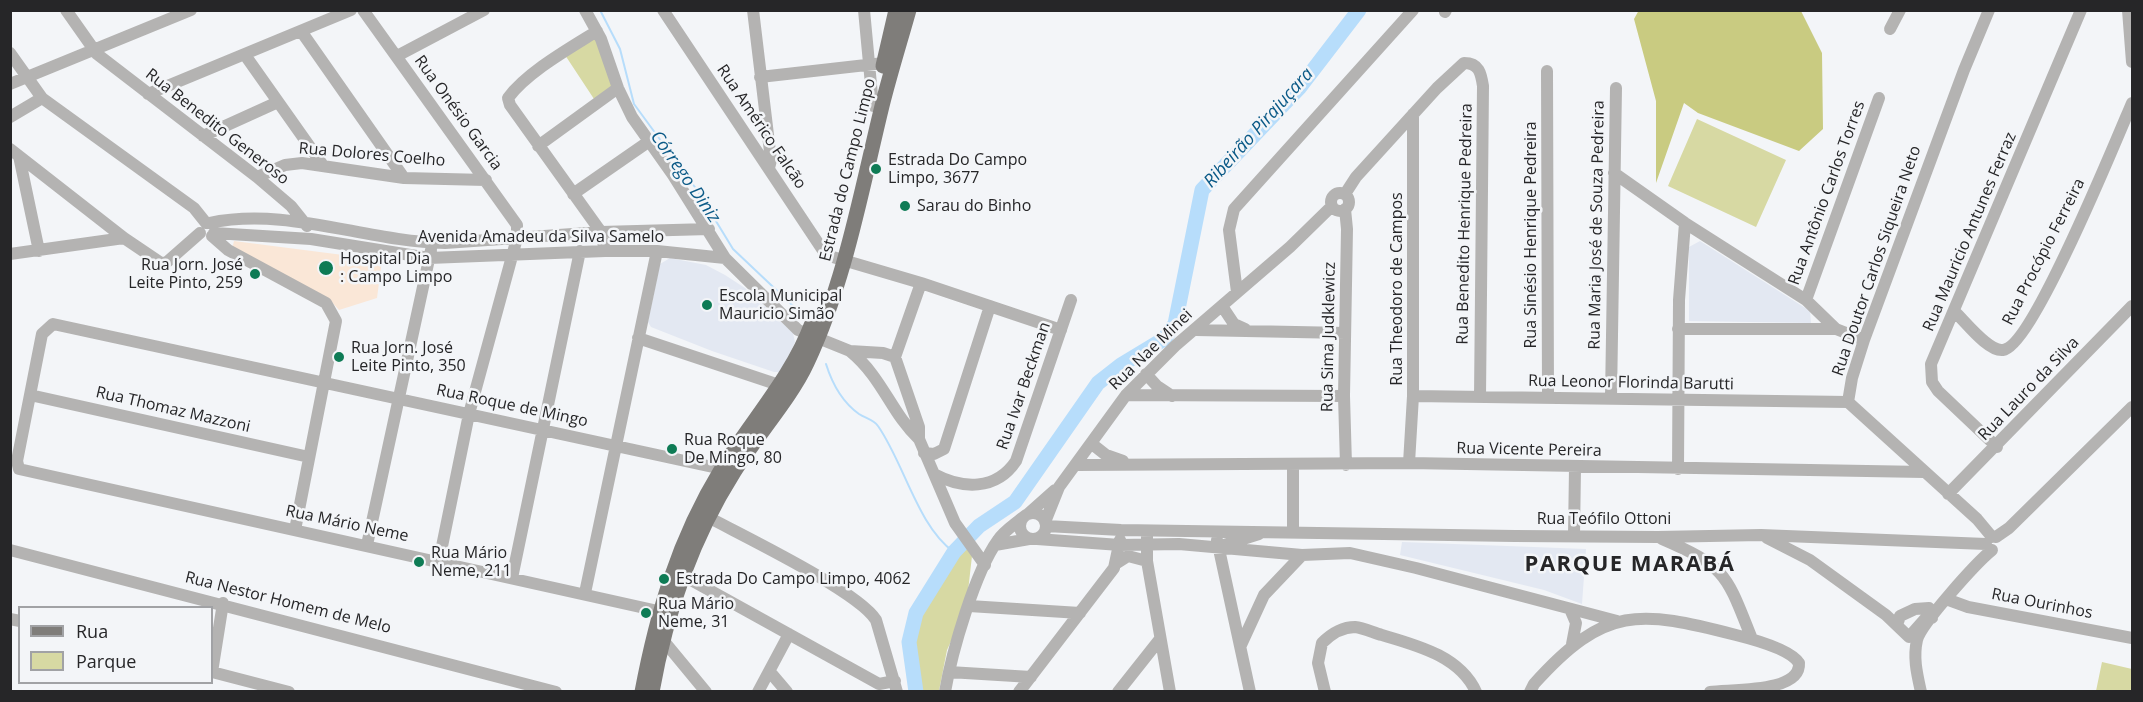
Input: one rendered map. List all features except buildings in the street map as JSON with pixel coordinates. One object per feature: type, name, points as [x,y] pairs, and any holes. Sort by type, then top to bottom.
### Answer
[{"type":"main road","name":"Estrada do Campo Limpo","points":[[839,259],[873,106],[876,64],[896,10]]},
{"type":"main road","name":"Estrada do Campo Limpo","points":[[652,692],[663,640],[665,612],[708,517],[734,472],[806,365],[812,337],[839,259],[909,10]]},
{"type":"main road","name":"Estrada do Campo Limpo","points":[[642,692],[683,541],[722,469],[812,337]]},
{"type":"street","name":"Rua Benedito Generoso","points":[[66,10],[92,49],[257,177],[306,224],[311,239]]},
{"type":"street","points":[[10,84],[191,10]]},
{"type":"street","points":[[148,94],[351,10]]},
{"type":"street","name":"Rua Onésio Garcia","points":[[363,10],[514,219],[517,238]]},
{"type":"street","points":[[397,56],[484,10]]},
{"type":"street","points":[[585,10],[597,31],[618,88],[648,142],[709,229],[725,258],[798,330],[850,351],[883,353],[895,357]]},
{"type":"street","name":"Rua Américo Falcão","points":[[663,10],[826,255],[839,259]]},
{"type":"street","points":[[753,10],[771,160],[769,168]]},
{"type":"street","points":[[760,76],[876,64],[864,10]]},
{"type":"street","points":[[1237,292],[1229,230],[1234,209],[1413,10]]},
{"type":"street","points":[[1890,29],[1900,10]]},
{"type":"street","name":"Rua Doutor Carlos Siqueira Neto","points":[[1989,10],[1964,70],[1864,340],[1852,378],[1848,402],[1973,518],[1991,545]]},
{"type":"street","name":"Rua Mauricio Antunes Ferraz","points":[[1997,447],[1932,382],[1931,364],[2081,10]]},
{"type":"street","points":[[2128,10],[2133,62]]},
{"type":"street","points":[[301,31],[404,178]]},
{"type":"street","points":[[597,31],[558,57],[521,85],[508,98],[510,105],[538,146],[601,232],[604,251]]},
{"type":"street","points":[[10,53],[42,98],[194,208],[208,230],[228,250],[326,303],[332,311],[336,321],[295,530]]},
{"type":"street","points":[[245,55],[322,164]]},
{"type":"street","name":"Rua Benedito Henrique Pedreira","points":[[1413,114],[1464,63],[1476,66],[1480,71],[1483,86],[1480,397]]},
{"type":"street","name":"Rua Sinésio Henrique Pedreira","points":[[1547,71],[1548,398]]},
{"type":"street","points":[[538,146],[618,88]]},
{"type":"street","name":"Rua Maria José de Souza Pedreira","points":[[1611,398],[1616,88]]},
{"type":"street","points":[[10,117],[42,98]]},
{"type":"street","name":"Rua Antônio Carlos Torres","points":[[1806,300],[1879,98]]},
{"type":"street","points":[[203,136],[278,102]]},
{"type":"street","name":"Rua Procópio Ferreira","points":[[1954,311],[1990,347],[2006,350],[2022,335],[2055,273],[2133,103]]},
{"type":"street","name":"Rua Sima Judklewicz","points":[[1346,465],[1344,396],[1347,229],[1338,208],[1349,202],[1345,194],[1356,177],[1413,114]]},
{"type":"street","name":"Rua Theodoro de Campos","points":[[1409,464],[1413,396],[1413,114]]},
{"type":"street","points":[[573,194],[648,142]]},
{"type":"street","points":[[15,152],[124,238],[160,262],[167,262],[208,230]]},
{"type":"street","points":[[15,152],[39,251]]},
{"type":"street","name":"Rua Dolores Coelho","points":[[257,177],[285,165],[322,164],[404,178],[486,180]]},
{"type":"street","points":[[1614,173],[1685,223],[1806,300],[1836,328],[1864,340]]},
{"type":"street","name":"Rua Nae Minei","points":[[990,555],[1025,516],[1059,487],[1126,395],[1146,374],[1237,292],[1338,208]]},
{"type":"street","name":"Avenida Amadeu da Silva Samelo","points":[[208,230],[253,216],[432,243],[601,232],[709,229]]},
{"type":"street","points":[[1678,469],[1678,329],[1685,223]]},
{"type":"street","name":"Avenida Amadeu da Silva Samelo","points":[[208,230],[231,235],[311,239],[429,258],[580,251],[657,251],[725,258]]},
{"type":"street","points":[[228,250],[231,235]]},
{"type":"street","points":[[10,254],[124,238]]},
{"type":"street","points":[[439,561],[469,414],[517,238]]},
{"type":"street","points":[[367,545],[432,243]]},
{"type":"street","points":[[512,578],[580,251]]},
{"type":"street","points":[[585,593],[614,445],[657,251]]},
{"type":"street","points":[[839,259],[921,283],[1061,330]]},
{"type":"street","points":[[1234,267],[1243,276],[1257,276]]},
{"type":"street","points":[[921,283],[895,357],[919,427],[919,440],[962,534],[974,546],[990,555],[969,606],[945,692]]},
{"type":"street","name":"Rua Ivar Beckman","points":[[934,474],[946,480],[974,486],[1010,470],[1016,461],[1071,300]]},
{"type":"street","points":[[924,453],[934,454],[944,449],[990,306]]},
{"type":"street","points":[[1222,306],[1234,324],[1258,332]]},
{"type":"street","name":"Rua Lauro da Silva","points":[[1948,494],[1997,447],[2133,306]]},
{"type":"street","name":"Rua Roque de Mingo","points":[[30,395],[42,334],[53,324],[722,469]]},
{"type":"street","points":[[1678,329],[1836,328]]},
{"type":"street","points":[[1196,330],[1345,333]]},
{"type":"street","points":[[638,338],[779,385]]},
{"type":"street","points":[[850,351],[874,374],[910,431],[919,440]]},
{"type":"street","points":[[1146,374],[1157,386],[1173,396]]},
{"type":"street","name":"Rua Thomaz Mazzoni","points":[[30,395],[309,457]]},
{"type":"street","name":"Rua Mário Neme","points":[[30,395],[17,468],[665,612]]},
{"type":"street","points":[[1126,395],[1344,396]]},
{"type":"street","name":"Rua Leonor Florinda Barutti","points":[[1413,396],[1611,398],[1677,402],[1848,402]]},
{"type":"street","points":[[1921,691],[1916,669],[1908,653],[1909,637],[1915,624],[1946,599],[1991,545],[2133,407]]},
{"type":"street","name":"Rua Vicente Pereira","points":[[1092,444],[1113,459],[1133,464]]},
{"type":"street","points":[[1293,464],[1293,532]]},
{"type":"street","name":"Rua Vicente Pereira","points":[[1077,465],[1409,464],[1924,472]]},
{"type":"street","points":[[1574,535],[1575,468]]},
{"type":"street","name":"Rua Nae Minei","points":[[1046,524],[1059,487]]},
{"type":"street","points":[[1036,513],[1046,524],[1043,534],[1033,539],[1020,530],[1025,516],[1036,513]]},
{"type":"street","points":[[708,517],[870,610],[876,620],[890,687]]},
{"type":"street","points":[[1960,542],[1971,532],[1973,518]]},
{"type":"street","name":"Rua Teófilo Ottoni","points":[[1046,524],[1121,530],[1658,537],[1761,535],[1810,560],[1898,626],[1909,637]]},
{"type":"street","points":[[1147,529],[1147,561],[1170,692]]},
{"type":"street","points":[[1116,564],[1121,530]]},
{"type":"street","points":[[1222,530],[1217,548],[1250,692]]},
{"type":"street","name":"Rua Teófilo Ottoni","points":[[1222,530],[1265,552]]},
{"type":"street","name":"Rua Teófilo Ottoni","points":[[1217,548],[1266,531]]},
{"type":"street","points":[[1761,535],[1991,545]]},
{"type":"street","points":[[1658,537],[1701,556],[1716,567],[1732,591],[1752,639]]},
{"type":"street","points":[[1810,560],[1809,547],[1818,537]]},
{"type":"street","name":"Rua Teófilo Ottoni","points":[[990,555],[1033,539],[1217,548],[1302,555],[1350,553],[1374,557],[1617,621]]},
{"type":"street","points":[[1101,544],[1111,552],[1116,564]]},
{"type":"street","name":"Rua Nestor Homem de Melo","points":[[10,550],[223,603],[556,692]]},
{"type":"street","points":[[1241,645],[1264,595],[1302,555]]},
{"type":"street","points":[[1019,692],[1116,564],[1128,556],[1147,561]]},
{"type":"street","points":[[681,575],[890,687]]},
{"type":"street","name":"Rua Ourinhos","points":[[1946,599],[1968,607],[2133,638]]},
{"type":"street","points":[[213,666],[223,603]]},
{"type":"street","points":[[969,606],[1080,613]]},
{"type":"street","points":[[1570,609],[1576,623],[1572,644]]},
{"type":"street","points":[[1898,626],[1900,616],[1908,612],[1930,613]]},
{"type":"street","points":[[1916,669],[1918,637],[1930,613]]},
{"type":"street","points":[[1530,692],[1534,684],[1572,644],[1597,629],[1617,621],[1646,618],[1673,619],[1752,639],[1796,658],[1799,669],[1794,679],[1780,685],[1710,692]]},
{"type":"street","points":[[1325,691],[1318,663],[1322,643],[1340,630],[1356,627],[1412,644],[1450,662],[1476,692]]},
{"type":"street","points":[[758,692],[789,634]]},
{"type":"street","points":[[1118,692],[1160,639]]},
{"type":"street","points":[[663,640],[706,692]]},
{"type":"street","points":[[213,672],[289,692]]},
{"type":"street","points":[[770,672],[787,692]]},
{"type":"street","points":[[949,672],[1031,676]]},
{"type":"shaded area","name":"Hospital Dia : Campo Limpo","points":[[234,241],[382,260],[377,298],[339,310],[330,300],[232,249]]},
{"type":"shaded area","points":[[1700,241],[1810,311],[1811,323],[1689,321],[1689,247]]},
{"type":"shaded area","name":"Escola Municipal Mauricio Simão","points":[[670,258],[706,265],[725,275],[745,288],[793,333],[795,342],[781,372],[774,372],[712,351],[651,327],[648,322],[660,264]]},
{"type":"shaded area","points":[[1402,542],[1586,549],[1582,604],[1544,590],[1400,555]]},
{"type":"green space","points":[[1639,10],[1801,11],[1822,53],[1823,129],[1799,151],[1698,113],[1684,103],[1656,183],[1656,101],[1634,19]]},
{"type":"green space","points":[[598,35],[615,87],[594,99],[565,55]]},
{"type":"green space","points":[[1697,119],[1786,160],[1756,227],[1668,186]]},
{"type":"green space","points":[[963,543],[973,547],[966,609],[947,650],[939,691],[916,692],[915,639],[923,601]]},
{"type":"green space","points":[[2102,662],[2132,669],[2132,691],[2096,691]]},
{"type":"waterway","name":"Córrego Diniz","points":[[600,10],[620,49],[634,104],[697,190],[733,249],[807,319]]},
{"type":"waterway","name":"Ribeirão Pirajuçara","points":[[916,692],[909,642],[916,613],[954,552],[979,526],[1015,502],[1098,383],[1121,365],[1164,339],[1175,324],[1202,190],[1300,87],[1359,10]]},
{"type":"waterway","points":[[826,364],[831,378],[848,404],[878,426],[921,511],[941,541],[954,552]]},
{"type":"place","name":"Estrada Do Campo Limpo, 3677","points":[[876,169]]},
{"type":"place","name":"Sarau do Binho","points":[[905,206]]},
{"type":"place","name":"Hospital Dia : Campo Limpo","points":[[326,268]]},
{"type":"place","name":"Rua Jorn. José Leite Pinto, 259","points":[[255,274]]},
{"type":"place","name":"Escola Municipal Mauricio Simão","points":[[707,305]]},
{"type":"place","name":"Rua Jorn. José Leite Pinto, 350","points":[[339,357]]},
{"type":"place","name":"Rua Roque De Mingo, 80","points":[[672,449]]},
{"type":"place","name":"Rua Mário Neme, 211","points":[[419,562]]},
{"type":"place","name":"Estrada Do Campo Limpo, 4062","points":[[664,579]]},
{"type":"place","name":"Rua Mário Neme, 31","points":[[646,613]]},
{"type":"district","name":"PARQUE MARABÁ","points":[[1630,565]]}]
